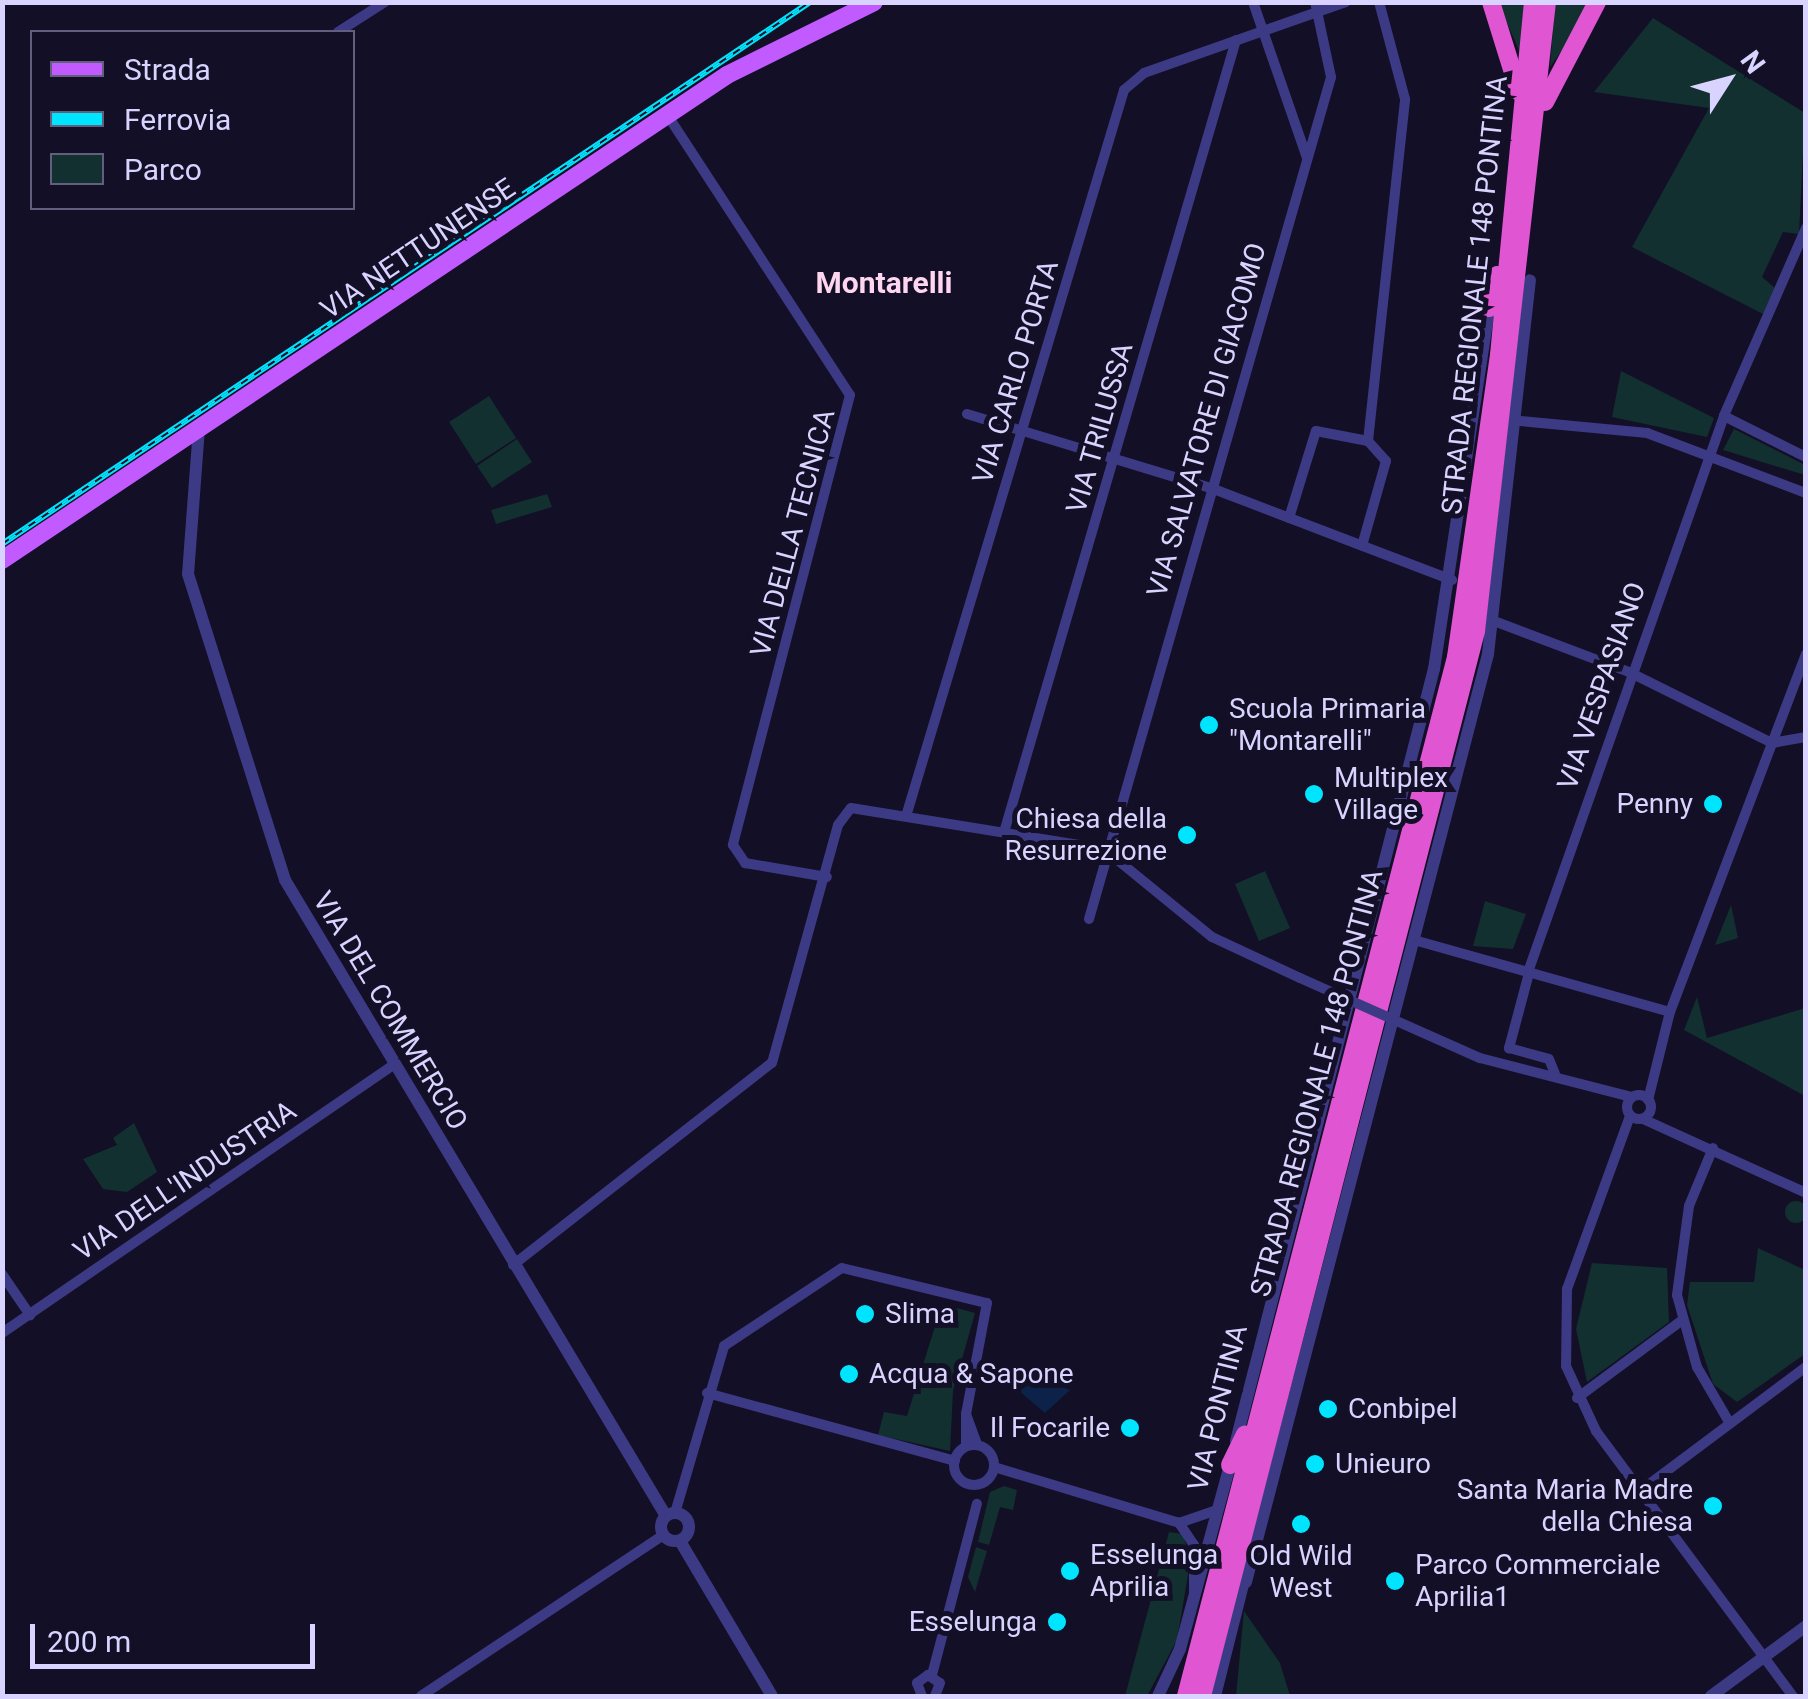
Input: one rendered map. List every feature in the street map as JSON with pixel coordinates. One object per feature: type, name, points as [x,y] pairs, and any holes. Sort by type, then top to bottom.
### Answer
[{"type":"highway","points":[[1491,2],[1530,128]]},
{"type":"highway","name":"STRADA REGIONALE 148 PONTINA","points":[[1530,128],[1533,2]]},
{"type":"highway","name":"STRADA REGIONALE 148 PONTINA","points":[[1202,1696],[1465,687],[1547,2]]},
{"type":"highway","points":[[1530,128],[1597,2]]},
{"type":"highway","points":[[1517,235],[1530,280]]},
{"type":"highway","points":[[1489,308],[1517,235]]},
{"type":"highway","name":"STRADA REGIONALE 148 PONTINA","points":[[1186,1696],[1456,656],[1517,235]]},
{"type":"highway","points":[[1230,1465],[1261,1402]]},
{"type":"highway","points":[[1246,1573],[1247,1521]]},
{"type":"main road","name":"VIA NETTUNENSE","points":[[2,560],[765,52],[874,2]]},
{"type":"street","points":[[341,30],[385,2]]},
{"type":"street","points":[[1254,2],[1307,158]]},
{"type":"street","name":"VIA CARLO PORTA","points":[[907,814],[1124,90],[1144,73],[1263,31],[1317,7],[1346,2]]},
{"type":"street","points":[[1368,440],[1405,94],[1379,2]]},
{"type":"street","name":"VIA SALVATORE DI GIACOMO","points":[[1090,920],[1104,849],[1332,70],[1317,7]]},
{"type":"street","name":"VIA TRILUSSA","points":[[1005,829],[1236,40]]},
{"type":"street","name":"VIA DELLA TECNICA","points":[[668,116],[850,395],[733,846],[745,862],[826,878]]},
{"type":"street","name":"VIA VESPASIANO","points":[[1555,1074],[1549,1058],[1509,1048],[1529,972],[1629,672],[1708,456],[1806,228]]},
{"type":"street","points":[[1215,1696],[1494,621],[1520,421],[1530,280]]},
{"type":"street","name":"VIA PONTINA","points":[[1158,1696],[1194,1594],[1230,1465],[1452,580],[1489,308]]},
{"type":"street","points":[[968,414],[1211,488],[1452,580]]},
{"type":"street","points":[[1724,416],[1806,458]]},
{"type":"street","points":[[1520,421],[1647,433],[1806,493]]},
{"type":"street","name":"VIA DEL COMMERCIO","points":[[199,428],[186,550],[199,624],[292,896],[513,1266],[671,1514]]},
{"type":"street","points":[[1288,518],[1318,430],[1368,440],[1384,451],[1362,546]]},
{"type":"street","points":[[1494,621],[1629,672],[1772,742],[1806,737]]},
{"type":"street","points":[[1793,1696],[1640,1491],[1577,1398],[1562,1339],[1567,1289],[1635,1116],[1633,1097],[1650,1073],[1806,654]]},
{"type":"street","points":[[513,1266],[768,1069],[849,809],[1005,829],[1104,849],[1212,937],[1480,1058],[1555,1074],[1650,1103],[1664,1121]]},
{"type":"street","points":[[1414,940],[1670,1012]]},
{"type":"street","name":"VIA DELL'INDUSTRIA","points":[[2,1334],[393,1066]]},
{"type":"street","points":[[1635,1116],[1650,1103],[1650,1073]]},
{"type":"street","points":[[1595,1085],[1635,1116],[1664,1121],[1806,1193]]},
{"type":"street","points":[[1713,1148],[1686,1218],[1681,1320],[1730,1422]]},
{"type":"street","points":[[421,1696],[662,1535],[719,1355],[742,1328],[858,1266],[988,1305],[966,1414],[971,1446],[994,1468],[1179,1523],[1218,1510]]},
{"type":"street","points":[[2,1274],[30,1315]]},
{"type":"street","points":[[1577,1398],[1681,1320]]},
{"type":"street","points":[[1640,1491],[1806,1367]]},
{"type":"street","points":[[707,1393],[954,1461],[978,1504]]},
{"type":"street","points":[[954,1461],[971,1446]]},
{"type":"street","points":[[935,1696],[932,1675],[983,1483],[994,1468]]},
{"type":"street","points":[[970,1484],[983,1483]]},
{"type":"street","points":[[671,1514],[689,1524],[680,1540]]},
{"type":"street","points":[[1179,1523],[1194,1542],[1194,1594]]},
{"type":"street","points":[[662,1535],[680,1540],[772,1696]]},
{"type":"street","points":[[1711,1696],[1806,1626]]},
{"type":"street","points":[[922,1696],[917,1683],[932,1675]]},
{"type":"green space","points":[[1498,3],[1530,3],[1524,65],[1519,50]]},
{"type":"green space","points":[[1555,3],[1596,3],[1550,67]]},
{"type":"green space","points":[[1653,18],[1805,113],[1799,234],[1783,232],[1762,277],[1775,288],[1763,314],[1632,247],[1709,108],[1594,92]]},
{"type":"green space","points":[[1621,371],[1714,418],[1707,437],[1612,417]]},
{"type":"green space","points":[[489,396],[516,438],[476,464],[449,422]]},
{"type":"green space","points":[[1734,429],[1805,465],[1805,475],[1723,450]]},
{"type":"green space","points":[[517,439],[532,462],[492,488],[477,466]]},
{"type":"green space","points":[[547,494],[552,507],[496,524],[491,510]]},
{"type":"green space","points":[[1265,871],[1290,928],[1259,941],[1235,884]]},
{"type":"green space","points":[[1485,901],[1526,914],[1513,949],[1473,946]]},
{"type":"green space","points":[[1731,905],[1738,938],[1715,945]]},
{"type":"green space","points":[[1697,997],[1707,1038],[1805,1008],[1805,1096],[1684,1030]]},
{"type":"green space","points":[[134,1123],[157,1172],[127,1192],[103,1189],[83,1159],[117,1145],[113,1138]]},
{"type":"green space","points":[[1796,1201],[1804,1204],[1804,1220],[1796,1223],[1788,1220],[1785,1212],[1788,1204]]},
{"type":"green space","points":[[1758,1248],[1805,1270],[1805,1354],[1737,1402],[1713,1384],[1687,1305],[1690,1282],[1754,1282]]},
{"type":"green space","points":[[1592,1263],[1667,1268],[1669,1322],[1587,1382],[1576,1329]]},
{"type":"green space","points":[[942,1304],[975,1313],[953,1391],[950,1451],[878,1435],[884,1412],[907,1416]]},
{"type":"green space","points":[[1004,1486],[1017,1490],[1013,1510],[1000,1507],[989,1545],[978,1542],[990,1492]]},
{"type":"green space","points":[[1169,1532],[1182,1534],[1191,1557],[1177,1640],[1147,1696],[1125,1696]]},
{"type":"green space","points":[[976,1547],[987,1551],[975,1592],[968,1577]]},
{"type":"green space","points":[[1244,1611],[1280,1663],[1290,1696],[1236,1696]]},
{"type":"water","points":[[1038,1378],[1070,1390],[1045,1413],[1019,1391]]},
{"type":"railway","points":[[2,544],[810,2]]},
{"type":"place","name":"Scuola Primaria \"Montarelli\"","points":[[1209,725]]},
{"type":"place","name":"Multiplex Village","points":[[1314,794]]},
{"type":"place","name":"Penny","points":[[1713,804]]},
{"type":"place","name":"Chiesa della Resurrezione","points":[[1187,835]]},
{"type":"place","name":"Slima","points":[[865,1314]]},
{"type":"place","name":"Acqua & Sapone","points":[[849,1374]]},
{"type":"place","name":"Conbipel","points":[[1328,1409]]},
{"type":"place","name":"Il Focarile","points":[[1130,1428]]},
{"type":"place","name":"Unieuro","points":[[1315,1464]]},
{"type":"place","name":"Santa Maria Madre della Chiesa","points":[[1713,1506]]},
{"type":"place","name":"Old Wild West","points":[[1301,1524]]},
{"type":"place","name":"Esselunga Aprilia","points":[[1070,1571]]},
{"type":"place","name":"Parco Commerciale Aprilia1","points":[[1395,1581]]},
{"type":"place","name":"Esselunga","points":[[1057,1622]]},
{"type":"district","name":"Montarelli","points":[[884,283]]}]
